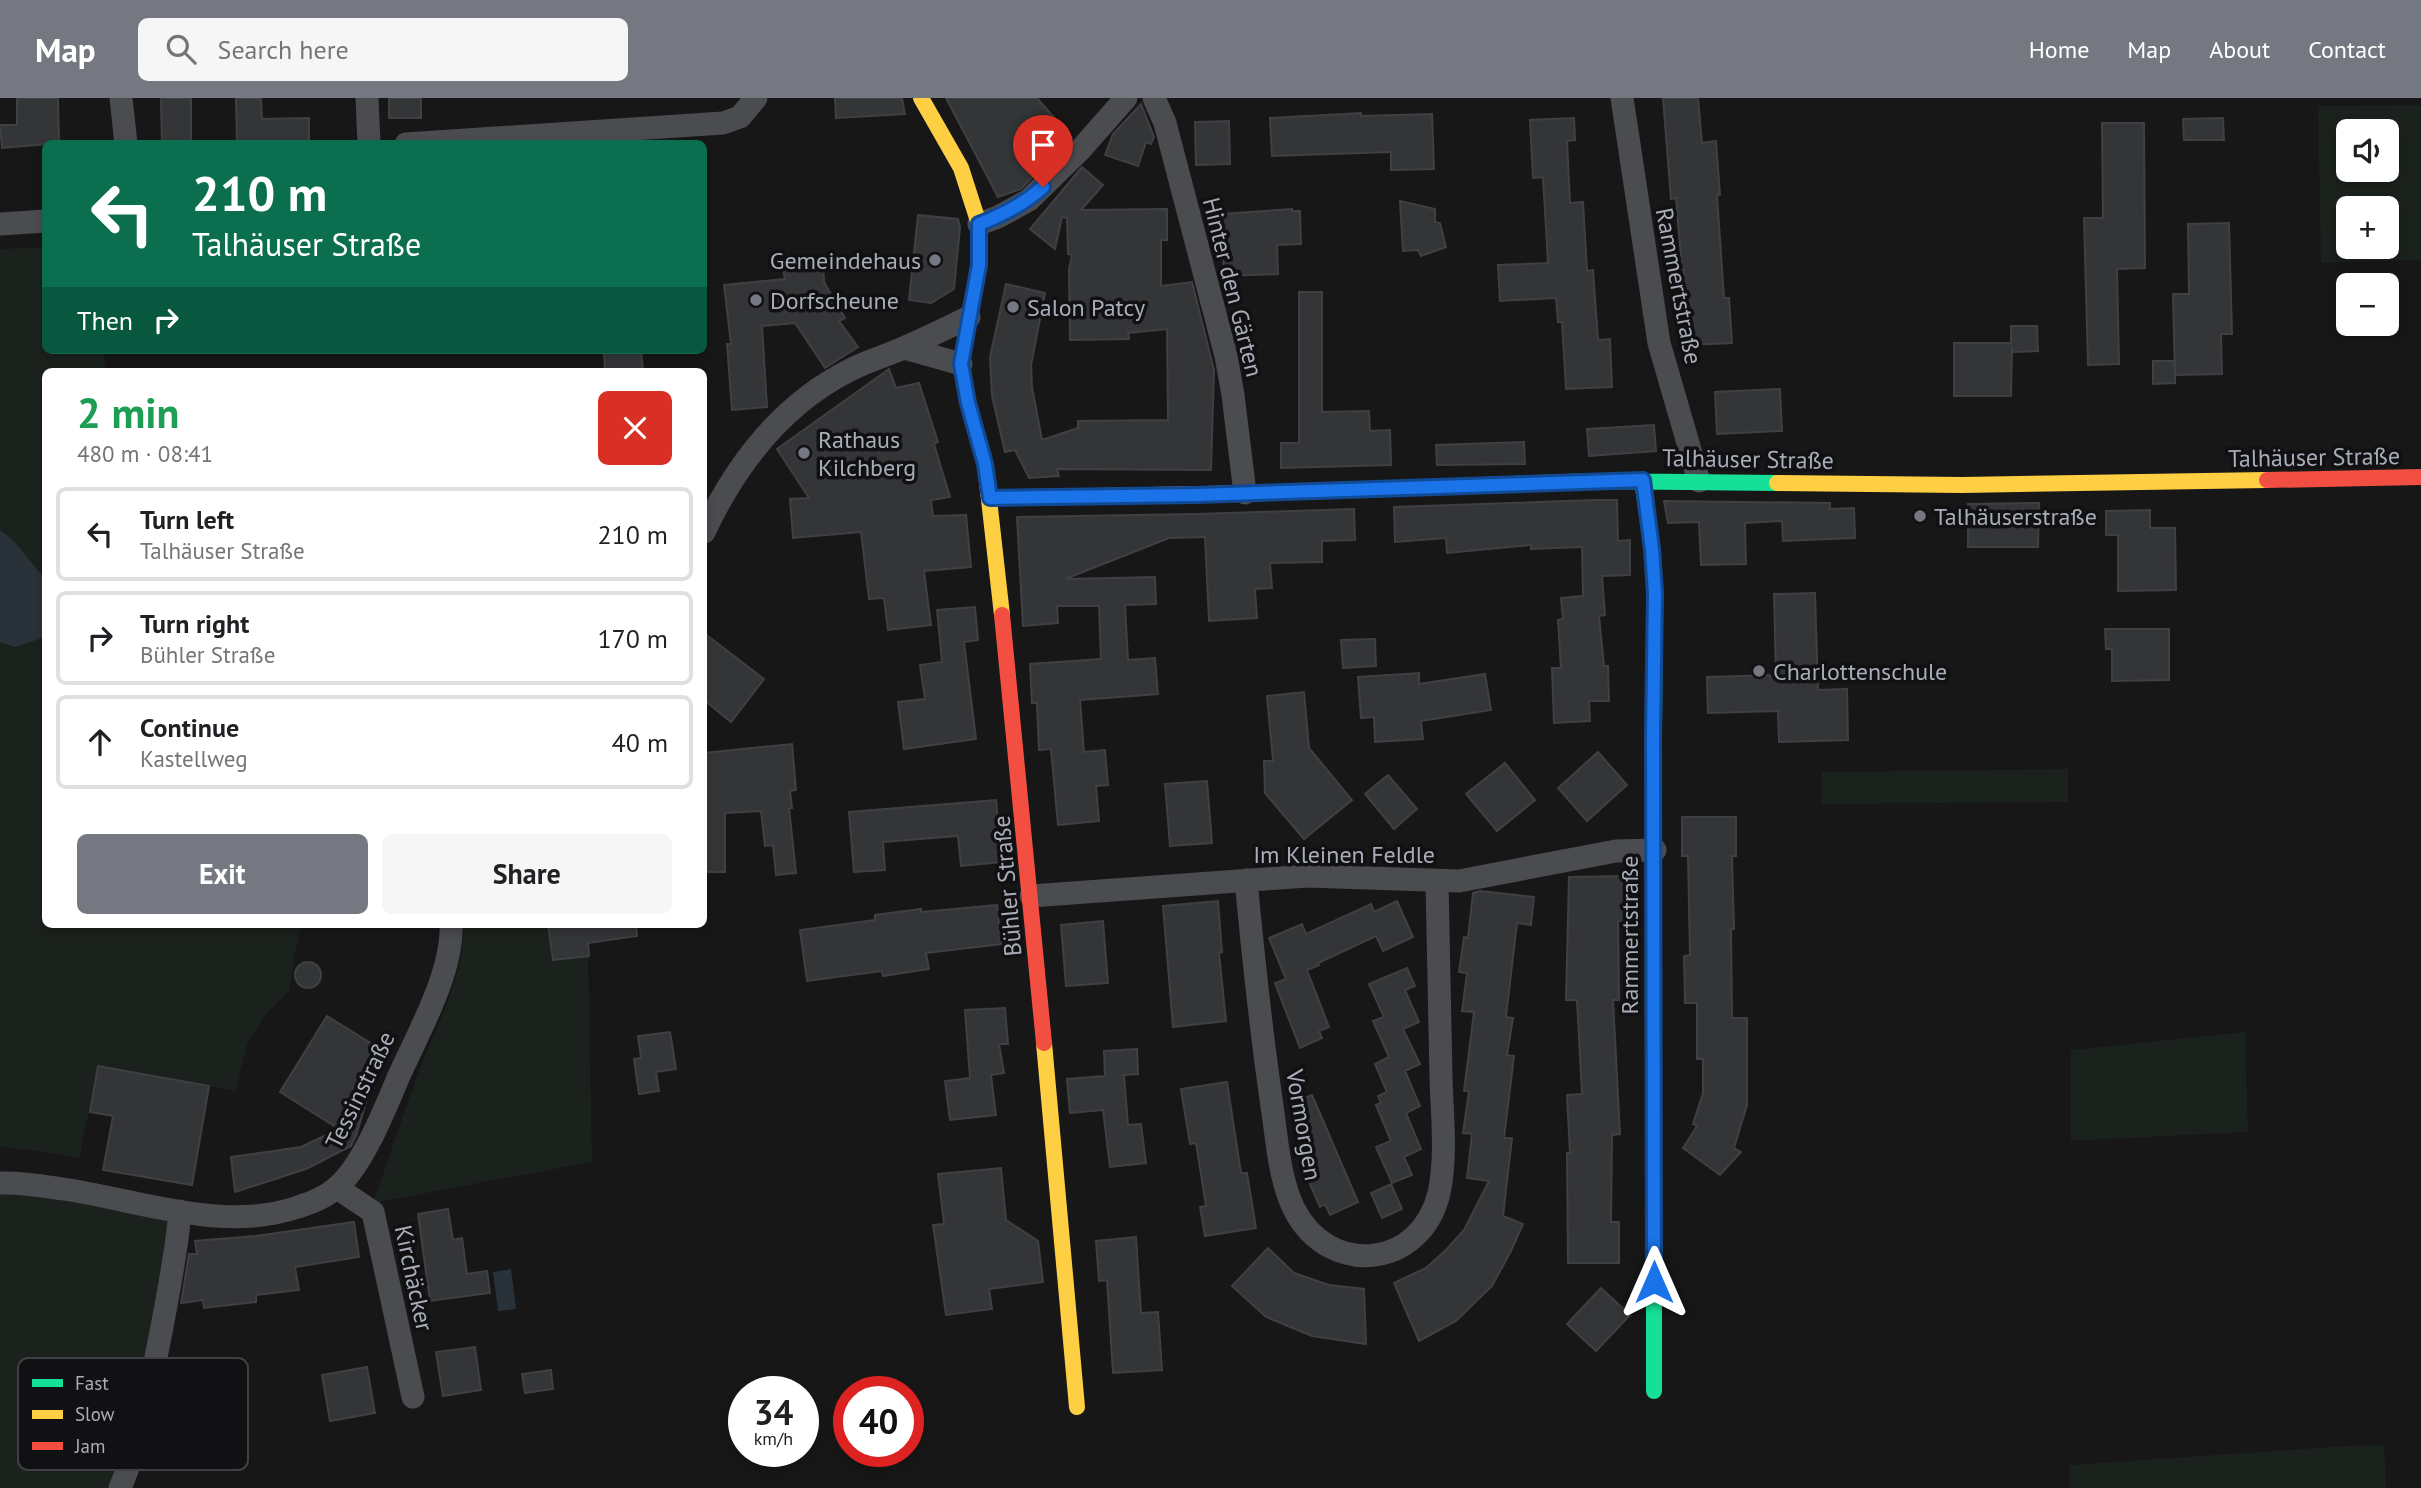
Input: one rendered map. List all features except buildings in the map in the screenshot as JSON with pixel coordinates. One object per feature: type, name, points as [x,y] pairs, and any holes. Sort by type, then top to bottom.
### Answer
[{"type":"street","points":[[121,98],[126,140]]},
{"type":"street","points":[[368,98],[369,140]]},
{"type":"street","points":[[466,140],[723,123],[740,117],[756,98]]},
{"type":"street","name":"Bühler Straße","points":[[921,98],[961,168],[979,224],[979,265],[961,364],[968,403],[985,464],[990,498],[1031,896],[1077,1407]]},
{"type":"street","points":[[979,224],[1029,200],[1081,149],[1126,98]]},
{"type":"street","name":"Hinter den Gärten","points":[[1154,98],[1165,123],[1226,356],[1245,493]]},
{"type":"street","name":"Rammertstraße","points":[[1622,98],[1657,330],[1699,481]]},
{"type":"street","points":[[0,224],[42,221]]},
{"type":"street","points":[[707,527],[745,462],[771,428],[797,405],[851,369],[904,348],[969,317]]},
{"type":"street","points":[[904,348],[961,364]]},
{"type":"street","name":"Talhäuser Straße","points":[[990,498],[1643,480],[1962,485],[2421,477]]},
{"type":"street","name":"Rammertstraße","points":[[1643,480],[1655,593],[1654,1391]]},
{"type":"street","name":"Im Kleinen Feldle","points":[[1031,896],[1329,876],[1437,881],[1483,877],[1616,851],[1655,850]]},
{"type":"street","name":"Vormorgen","points":[[1247,880],[1254,969],[1266,1062],[1279,1151],[1289,1194],[1305,1227],[1320,1242],[1334,1251],[1359,1256],[1384,1253],[1413,1239],[1427,1225],[1439,1192],[1443,1137],[1437,881]]},
{"type":"street","name":"Tessinstraße","points":[[0,1183],[65,1189],[219,1216],[282,1213],[315,1202],[337,1188],[362,1155],[440,983],[452,944],[451,928]]},
{"type":"street","name":"Kirchäcker","points":[[337,1188],[373,1212],[412,1397]]},
{"type":"street","points":[[157,1358],[168,1301],[180,1211]]},
{"type":"street","points":[[120,1488],[128,1470]]},
{"type":"shaded area","points":[[2421,105],[2421,260],[2321,263],[2318,106]]},
{"type":"shaded area","points":[[42,247],[42,354],[104,354],[105,368],[42,368],[42,928],[301,928],[289,991],[263,1018],[247,1045],[235,1091],[98,1067],[79,1159],[47,1152],[0,1147],[0,249]]},
{"type":"shaded area","points":[[0,530],[13,540],[42,575],[42,638],[15,647],[0,642]]},
{"type":"shaded area","points":[[2068,769],[2068,802],[1821,804],[1822,772]]},
{"type":"shaded area","points":[[463,928],[599,928],[601,941],[588,944],[592,1162],[373,1203],[415,1083],[443,1014],[463,943]]},
{"type":"shaded area","points":[[2245,1032],[2248,1132],[2071,1141],[2071,1050]]},
{"type":"shaded area","points":[[0,1183],[180,1211],[148,1358],[18,1358],[18,1470],[124,1470],[120,1488],[0,1488]]},
{"type":"shaded area","points":[[511,1269],[516,1309],[498,1311],[493,1272]]},
{"type":"shaded area","points":[[2384,1445],[2386,1488],[2069,1488],[2070,1465]]},
{"type":"traffic: fast","points":[[1642,480],[1655,593],[1653,866]]},
{"type":"traffic: fast","points":[[1259,493],[1595,481],[1777,483]]},
{"type":"traffic: fast","points":[[1654,1187],[1654,1391]]},
{"type":"traffic: slow","points":[[921,98],[961,168],[979,224],[980,262],[961,364],[968,403],[985,464],[1002,615]]},
{"type":"traffic: slow","points":[[1777,483],[1962,485],[2267,480]]},
{"type":"traffic: slow","points":[[990,498],[1259,493]]},
{"type":"traffic: slow","points":[[1653,866],[1654,1187]]},
{"type":"traffic: slow","points":[[1044,1043],[1077,1407]]},
{"type":"traffic: jam","points":[[2267,480],[2421,477]]},
{"type":"traffic: jam","points":[[1002,615],[1044,1043]]},
{"type":"place","name":"Gemeindehaus","points":[[935,260]]},
{"type":"place","name":"Dorfscheune","points":[[756,300]]},
{"type":"place","name":"Salon Patcy","points":[[1013,307]]},
{"type":"place","name":"Rathaus Kilchberg","points":[[804,453]]},
{"type":"place","name":"Talhäuserstraße","points":[[1920,516]]},
{"type":"place","name":"Charlottenschule","points":[[1759,671]]},
{"type":"route","points":[[1043,187],[1029,200],[979,224],[979,265],[961,364],[968,403],[985,464],[990,498],[1196,495],[1643,480],[1655,593],[1654,1282]]}]
